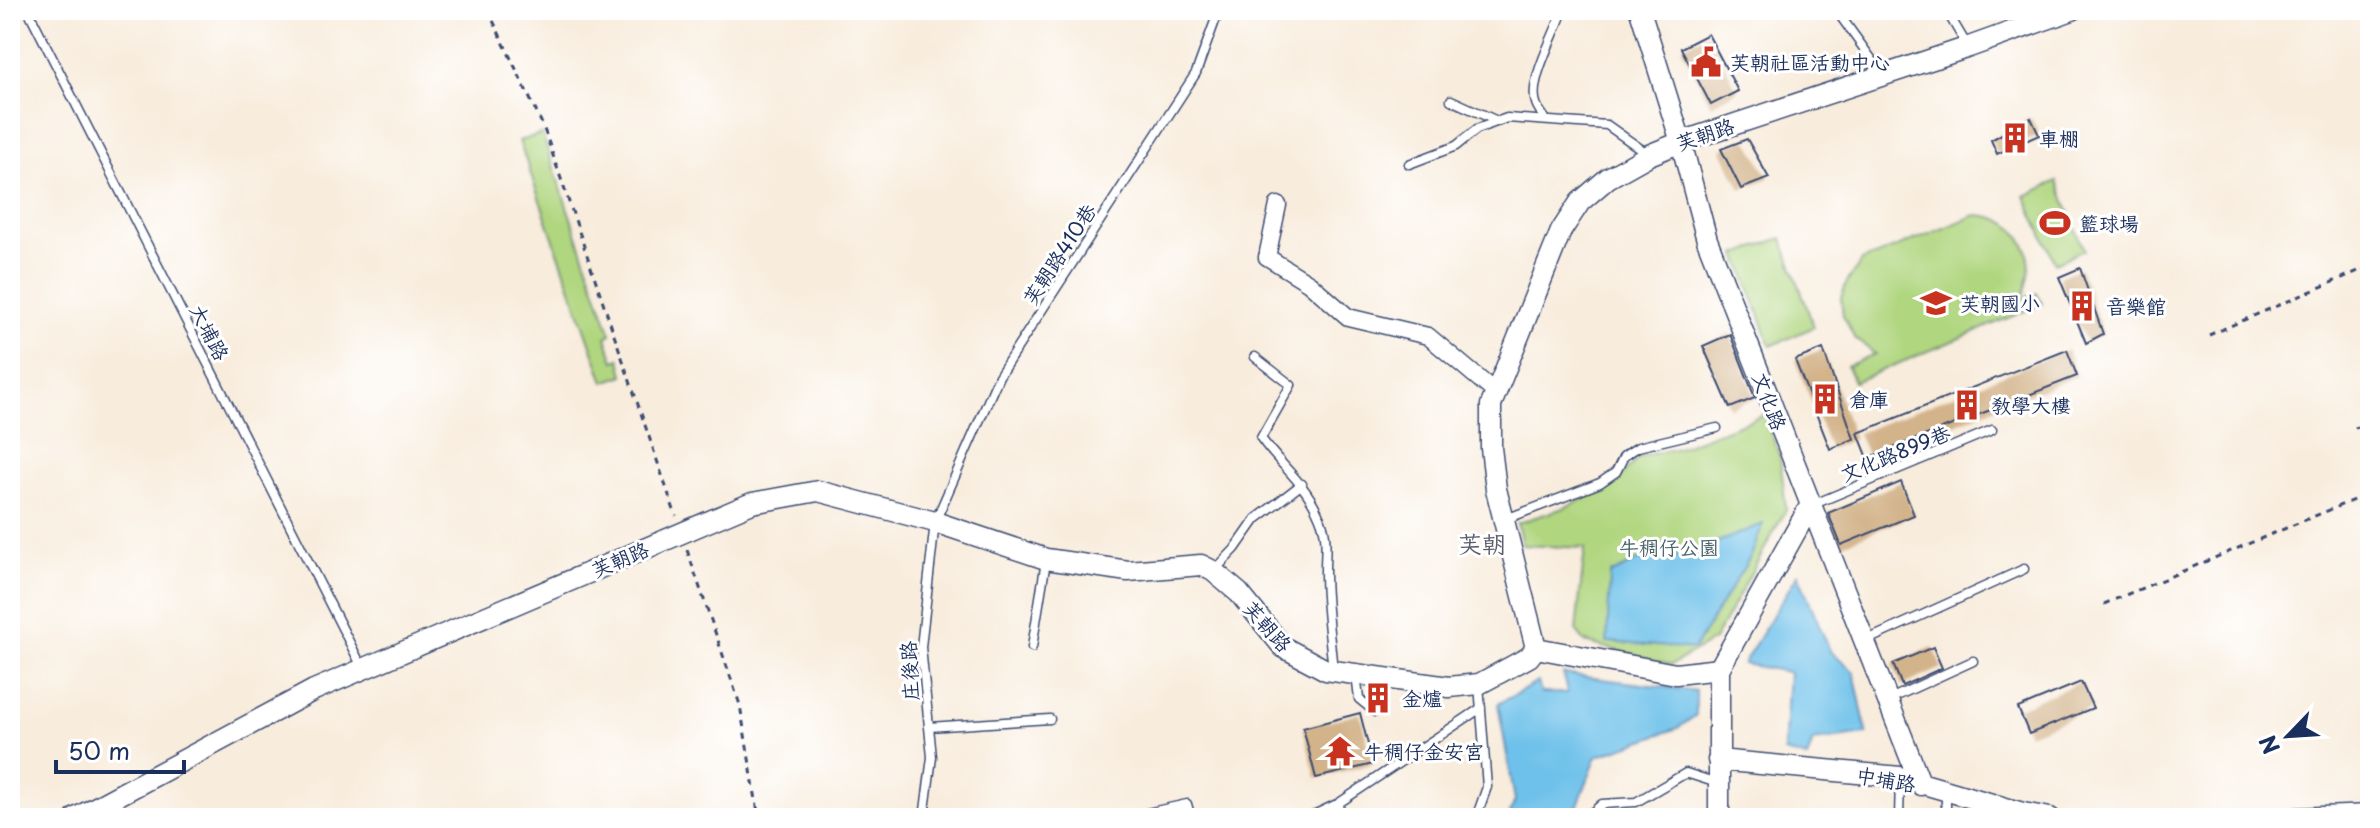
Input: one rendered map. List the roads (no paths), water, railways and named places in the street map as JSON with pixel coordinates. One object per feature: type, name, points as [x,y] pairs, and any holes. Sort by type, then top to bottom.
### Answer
[{"type":"street","name":"文化路","points":[[1640,10],[1681,142],[1707,240],[1921,785]]},
{"type":"street","name":"芙朝路","points":[[76,818],[314,690],[752,503],[818,491],[935,522],[1046,559],[1128,571],[1201,565],[1239,593],[1283,647],[1315,665],[1333,671],[1449,687],[1479,684],[1529,657],[1536,648],[1496,489],[1491,448],[1491,405],[1561,231],[1580,202],[1608,178],[1649,155],[1681,142],[2072,10]]},
{"type":"street","points":[[1278,205],[1267,257],[1309,283],[1348,317],[1428,336],[1496,393]]},
{"type":"street","points":[[1719,818],[1719,669],[1810,506]]},
{"type":"street","points":[[1536,648],[1676,674],[1719,669]]},
{"type":"street","name":"中埔路","points":[[1718,760],[1900,777],[2011,810],[2050,818]]},
{"type":"street","points":[[2297,818],[2370,815]]},
{"type":"lane","name":"大埔路","points":[[28,10],[363,669]]},
{"type":"lane","name":"芙朝路410巷","points":[[935,522],[999,376],[1196,73],[1219,10]]},
{"type":"lane","points":[[1546,120],[1535,102],[1537,80],[1541,61],[1550,47],[1563,10]]},
{"type":"lane","points":[[1836,10],[1883,76]]},
{"type":"lane","points":[[1946,10],[1969,47]]},
{"type":"lane","points":[[1451,100],[1497,121]]},
{"type":"lane","points":[[1409,164],[1456,146],[1477,129],[1507,118],[1607,125],[1649,155]]},
{"type":"lane","points":[[1255,357],[1291,385],[1261,438],[1276,461],[1302,484],[1318,513],[1328,541],[1325,572],[1333,671]]},
{"type":"lane","points":[[1505,520],[1600,483],[1616,472],[1624,456],[1638,447],[1717,428]]},
{"type":"lane","name":"文化路899巷","points":[[1810,506],[1992,430]]},
{"type":"lane","points":[[1213,571],[1235,549],[1256,519],[1302,484]]},
{"type":"lane","name":"庄後路","points":[[924,818],[932,757],[921,647],[935,522]]},
{"type":"lane","points":[[1032,647],[1046,559]]},
{"type":"lane","points":[[1863,642],[2024,569]]},
{"type":"lane","points":[[1889,700],[1973,661]]},
{"type":"lane","points":[[1356,674],[1359,699],[1375,712]]},
{"type":"lane","points":[[1476,818],[1487,787],[1479,684]]},
{"type":"lane","points":[[1307,818],[1339,803],[1481,708]]},
{"type":"lane","points":[[929,727],[1050,719]]},
{"type":"lane","points":[[1587,817],[1602,804],[1636,802],[1686,773],[1718,783]]},
{"type":"lane","points":[[1899,818],[1900,777]]},
{"type":"lane","points":[[1946,789],[1946,818]]},
{"type":"lane","points":[[1339,803],[1340,818]]},
{"type":"lane","points":[[1124,818],[1187,804],[1191,818]]},
{"type":"water","points":[[1763,524],[1752,554],[1694,649],[1607,642],[1610,574],[1642,559],[1685,555]]},
{"type":"water","points":[[1798,574],[1830,651],[1854,672],[1867,734],[1813,741],[1807,758],[1784,752],[1789,672],[1743,664]]},
{"type":"water","points":[[1563,674],[1696,691],[1696,715],[1678,728],[1597,756],[1573,818],[1508,818],[1515,800],[1498,704],[1538,682],[1541,693],[1567,693]]},
{"type":"place","name":"芙朝社區活動中心","points":[[1706,62]]},
{"type":"place","name":"車棚","points":[[2015,138]]},
{"type":"place","name":"籃球場","points":[[2055,223]]},
{"type":"place","name":"芙朝國小","points":[[1936,303]]},
{"type":"place","name":"音樂館","points":[[2082,306]]},
{"type":"place","name":"倉庫","points":[[1825,399]]},
{"type":"place","name":"教學大樓","points":[[1967,405]]},
{"type":"place","name":"金爐","points":[[1378,698]]},
{"type":"place","name":"牛稠仔金安宮","points":[[1340,751]]},
{"type":"district","name":"芙朝","points":[[1482,543]]},
{"type":"park label","name":"牛稠仔公園","points":[[1669,547]]}]
